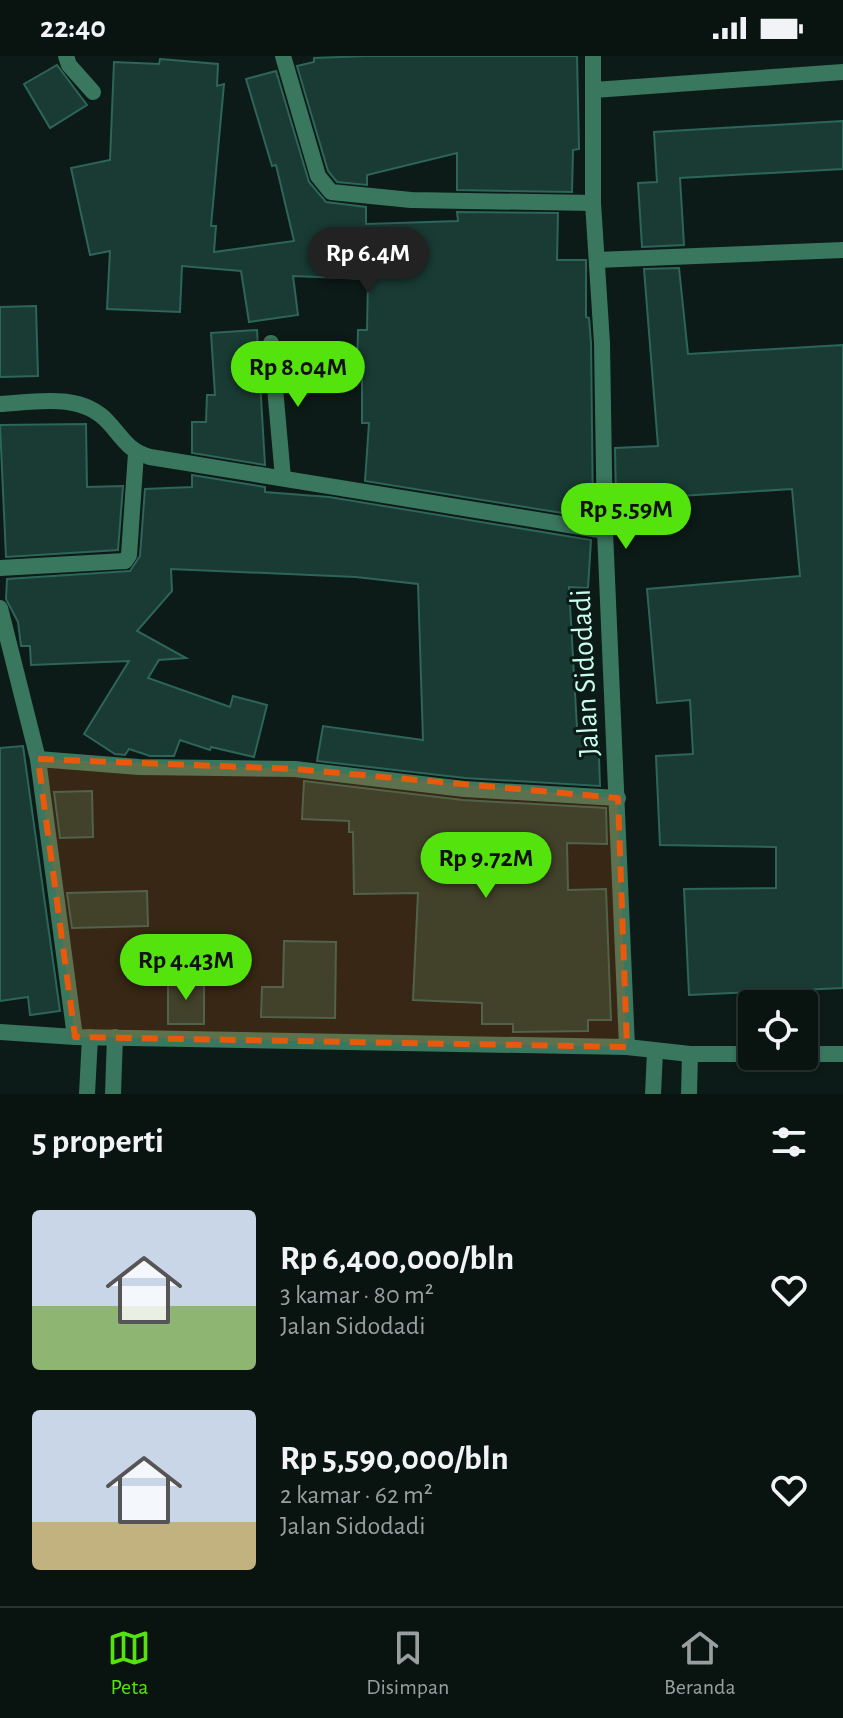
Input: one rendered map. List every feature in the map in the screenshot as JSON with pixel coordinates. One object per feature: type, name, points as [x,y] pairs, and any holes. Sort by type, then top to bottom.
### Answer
[{"type":"street","points":[[66,56],[69,65],[93,92]]},
{"type":"street","points":[[283,56],[318,176],[331,192],[411,200],[593,203]]},
{"type":"street","name":"Jalan Sidodadi","points":[[593,56],[593,203],[602,343],[605,531],[627,1047]]},
{"type":"street","points":[[594,90],[843,72]]},
{"type":"street","points":[[597,260],[843,250]]},
{"type":"street","points":[[271,343],[283,478]]},
{"type":"street","points":[[0,404],[66,401],[82,405],[107,420],[126,446],[136,453],[605,531]]},
{"type":"street","points":[[0,568],[125,561],[129,555],[136,453]]},
{"type":"street","points":[[0,608],[38,759],[82,1037],[87,1094]]},
{"type":"street","points":[[38,759],[139,767],[295,769],[464,789],[618,798]]},
{"type":"street","points":[[0,1032],[82,1037],[627,1047],[690,1054],[738,1054]]},
{"type":"street","points":[[113,1094],[115,1037]]},
{"type":"street","points":[[653,1094],[655,1051]]},
{"type":"street","points":[[689,1094],[690,1054]]},
{"type":"street","points":[[818,1054],[843,1054]]},
{"type":"highlighted area","points":[[38,759],[295,769],[618,798],[627,1047],[75,1037]]},
{"type":"building","points":[[577,56],[579,149],[573,150],[572,192],[457,190],[457,153],[367,175],[367,185],[337,182],[328,171],[297,66],[314,62],[314,58]]},
{"type":"building","points":[[160,59],[218,64],[217,86],[224,84],[211,226],[216,226],[214,252],[294,241],[276,165],[272,166],[246,79],[276,71],[309,182],[326,202],[366,207],[366,224],[458,221],[457,212],[558,213],[557,260],[586,260],[586,317],[589,318],[591,343],[593,518],[365,481],[369,423],[362,423],[362,365],[357,365],[358,330],[367,330],[368,279],[293,276],[298,315],[249,322],[241,271],[182,266],[180,312],[107,309],[110,251],[90,255],[71,168],[110,160],[114,62],[159,64]]},
{"type":"building","points":[[57,65],[87,105],[50,128],[24,84]]},
{"type":"building","points":[[843,121],[843,169],[680,178],[684,245],[642,247],[638,183],[657,182],[654,132]]},
{"type":"building","points":[[679,268],[688,354],[843,345],[843,988],[738,990],[738,993],[689,995],[684,889],[776,888],[776,847],[660,845],[656,756],[693,754],[690,700],[657,703],[647,589],[800,576],[792,489],[616,500],[615,448],[658,446],[644,269]]},
{"type":"building","points":[[36,306],[38,376],[0,377],[0,307]]},
{"type":"building","points":[[257,330],[265,465],[192,453],[192,422],[206,422],[207,395],[215,395],[211,333]]},
{"type":"building","points":[[86,424],[87,487],[123,486],[118,550],[6,557],[0,425]]},
{"type":"building","points":[[192,475],[265,487],[265,492],[329,497],[591,540],[588,588],[569,587],[577,728],[598,728],[600,786],[465,778],[317,761],[323,726],[423,740],[418,584],[356,577],[171,569],[172,591],[137,631],[186,658],[159,660],[148,678],[230,707],[233,696],[267,705],[254,757],[211,747],[210,750],[180,740],[174,756],[150,756],[129,749],[125,755],[115,754],[84,734],[129,661],[31,665],[30,646],[21,646],[18,622],[6,599],[7,579],[130,571],[140,556],[145,489],[192,487]]},
{"type":"building","points":[[23,746],[60,1011],[30,1015],[28,997],[0,1001],[0,748]]},
{"type":"building","points":[[304,781],[463,800],[606,808],[607,844],[567,843],[568,890],[606,889],[611,1020],[588,1020],[588,1031],[513,1032],[513,1024],[482,1024],[482,1003],[413,1000],[418,893],[354,894],[353,832],[349,832],[349,821],[302,819]]},
{"type":"building","points":[[92,791],[93,837],[60,838],[54,792]]},
{"type":"building","points":[[147,891],[148,926],[72,928],[67,893]]},
{"type":"building","points":[[284,941],[336,942],[335,1018],[261,1017],[262,987],[283,987]]},
{"type":"building","points":[[168,979],[204,979],[204,1024],[168,1024]]}]
